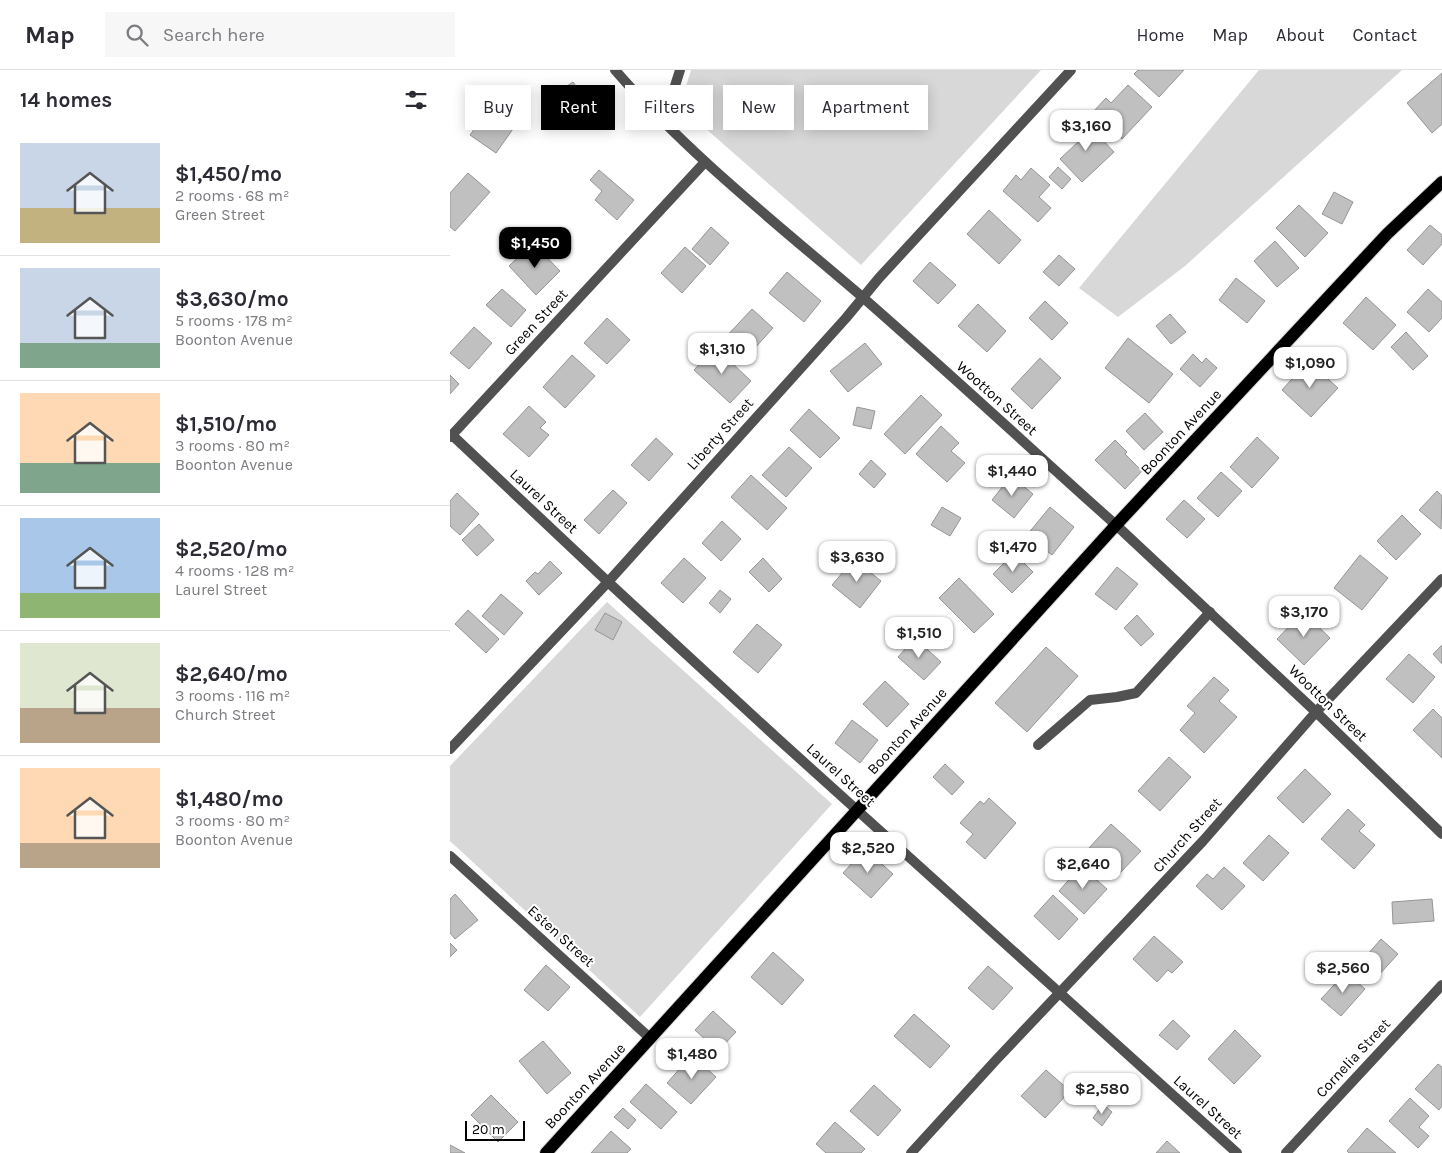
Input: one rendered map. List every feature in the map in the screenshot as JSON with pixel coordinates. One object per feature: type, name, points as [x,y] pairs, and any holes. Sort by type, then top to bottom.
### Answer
[{"type":"main road","name":"Boonton Avenue","points":[[546,1153],[1116,525],[1387,234],[1442,182]]},
{"type":"street","name":"Wootton Street","points":[[616,70],[629,85]]},
{"type":"street","points":[[675,85],[680,70]]},
{"type":"street","name":"Liberty Street","points":[[450,749],[608,582],[879,278],[1070,70]]},
{"type":"street","name":"Wootton Street","points":[[673,130],[705,162],[862,298],[1116,525],[1316,712],[1442,834]]},
{"type":"street","name":"Green Street","points":[[451,436],[705,162]]},
{"type":"street","name":"Laurel Street","points":[[451,436],[608,582],[1237,1153]]},
{"type":"street","name":"Church Street","points":[[911,1153],[1203,841],[1316,712],[1442,579]]},
{"type":"street","points":[[1038,745],[1090,700],[1117,698],[1136,693],[1210,612]]},
{"type":"street","name":"Esten Street","points":[[450,856],[651,1039]]},
{"type":"street","name":"Cornelia Street","points":[[1286,1153],[1442,985]]},
{"type":"shaded area","points":[[691,70],[1041,70],[861,265],[707,130],[713,130],[713,85],[686,85]]},
{"type":"shaded area","points":[[1259,70],[1402,70],[1185,266],[1118,317],[1079,288]]},
{"type":"shaded area","points":[[607,602],[832,804],[640,1017],[450,841],[450,766]]},
{"type":"building","points":[[1138,70],[1184,70],[1159,97],[1134,74]]},
{"type":"building","points":[[1442,73],[1442,124],[1432,133],[1407,103]]},
{"type":"building","points":[[1128,85],[1152,107],[1122,139],[1093,112],[1106,98],[1111,103]]},
{"type":"building","points":[[1085,121],[1114,152],[1082,182],[1060,159],[1078,142],[1072,134]]},
{"type":"building","points":[[474,130],[512,130],[496,153],[470,135]]},
{"type":"building","points":[[1058,167],[1071,179],[1062,189],[1049,177]]},
{"type":"building","points":[[1031,168],[1050,185],[1039,197],[1051,208],[1038,222],[1003,191],[1016,175],[1021,180]]},
{"type":"building","points":[[599,170],[634,200],[617,220],[595,200],[602,191],[590,180]]},
{"type":"building","points":[[468,173],[490,192],[455,231],[450,227],[450,193]]},
{"type":"building","points":[[1334,192],[1353,202],[1342,224],[1322,214]]},
{"type":"building","points":[[1299,205],[1328,233],[1305,257],[1276,228]]},
{"type":"building","points":[[989,210],[1021,240],[999,264],[967,234]]},
{"type":"building","points":[[1430,225],[1442,235],[1442,244],[1423,265],[1407,250]]},
{"type":"building","points":[[711,227],[729,243],[710,265],[692,249]]},
{"type":"building","points":[[1275,241],[1299,268],[1277,287],[1254,261]]},
{"type":"building","points":[[533,243],[560,271],[536,295],[509,266]]},
{"type":"building","points":[[685,247],[706,266],[682,293],[661,273]]},
{"type":"building","points":[[1059,255],[1075,269],[1059,286],[1043,272]]},
{"type":"building","points":[[930,262],[956,285],[938,304],[913,281]]},
{"type":"building","points":[[787,272],[821,301],[804,322],[769,293]]},
{"type":"building","points":[[1236,278],[1265,301],[1247,323],[1219,300]]},
{"type":"building","points":[[502,289],[526,310],[511,327],[486,305]]},
{"type":"building","points":[[1428,289],[1442,302],[1442,318],[1429,332],[1407,312]]},
{"type":"building","points":[[1366,297],[1396,325],[1373,350],[1343,323]]},
{"type":"building","points":[[1045,301],[1068,323],[1052,340],[1029,318]]},
{"type":"building","points":[[978,304],[1006,331],[987,352],[958,326]]},
{"type":"building","points":[[752,309],[773,328],[744,360],[723,340]]},
{"type":"building","points":[[1170,314],[1186,332],[1171,344],[1156,326]]},
{"type":"building","points":[[607,318],[630,340],[607,364],[584,343]]},
{"type":"building","points":[[474,327],[492,343],[469,369],[450,353]]},
{"type":"building","points":[[1406,332],[1428,356],[1413,370],[1391,347]]},
{"type":"building","points":[[1128,338],[1173,374],[1149,403],[1105,368]]},
{"type":"building","points":[[865,343],[882,364],[848,392],[830,371]]},
{"type":"building","points":[[715,347],[751,381],[730,403],[694,370]]},
{"type":"building","points":[[1193,354],[1202,363],[1206,358],[1217,368],[1200,387],[1180,369]]},
{"type":"building","points":[[572,355],[595,376],[565,408],[543,387]]},
{"type":"building","points":[[1040,358],[1061,378],[1032,409],[1011,389]]},
{"type":"building","points":[[1308,361],[1338,388],[1311,417],[1282,390]]},
{"type":"building","points":[[450,375],[459,384],[450,394]]},
{"type":"building","points":[[921,395],[942,415],[905,454],[884,434]]},
{"type":"building","points":[[529,406],[546,422],[540,428],[549,435],[529,457],[503,434]]},
{"type":"building","points":[[857,407],[875,411],[871,429],[853,425]]},
{"type":"building","points":[[809,409],[840,438],[820,458],[790,430]]},
{"type":"building","points":[[1145,413],[1163,432],[1144,450],[1126,431]]},
{"type":"building","points":[[941,426],[959,443],[951,451],[965,463],[947,482],[916,454]]},
{"type":"building","points":[[1257,437],[1279,458],[1252,488],[1230,467]]},
{"type":"building","points":[[656,438],[673,454],[649,481],[631,465]]},
{"type":"building","points":[[1115,440],[1127,452],[1125,454],[1142,471],[1125,489],[1095,460]]},
{"type":"building","points":[[789,447],[812,468],[786,497],[762,475]]},
{"type":"building","points":[[871,460],[886,474],[874,488],[859,474]]},
{"type":"building","points":[[1221,472],[1242,491],[1218,517],[1197,498]]},
{"type":"building","points":[[751,475],[787,508],[767,530],[731,497]]},
{"type":"building","points":[[1011,476],[1033,494],[1014,518],[992,500]]},
{"type":"building","points":[[613,490],[627,503],[599,534],[584,520]]},
{"type":"building","points":[[1437,491],[1442,496],[1441,529],[1419,510]]},
{"type":"building","points":[[457,493],[479,514],[460,535],[450,526],[450,501]]},
{"type":"building","points":[[1184,500],[1205,519],[1187,538],[1166,519]]},
{"type":"building","points":[[942,507],[961,518],[950,536],[931,525]]},
{"type":"building","points":[[1050,507],[1074,527],[1052,555],[1027,535]]},
{"type":"building","points":[[1402,515],[1421,534],[1396,560],[1377,541]]},
{"type":"building","points":[[722,521],[741,539],[721,561],[702,543]]},
{"type":"building","points":[[479,524],[494,540],[477,556],[462,540]]},
{"type":"building","points":[[1014,553],[1033,572],[1012,593],[993,574]]},
{"type":"building","points":[[1360,555],[1388,578],[1362,610],[1334,588]]},
{"type":"building","points":[[684,558],[706,578],[683,603],[661,583]]},
{"type":"building","points":[[763,558],[782,579],[769,592],[749,572]]},
{"type":"building","points":[[854,559],[881,581],[860,608],[832,585]]},
{"type":"building","points":[[550,561],[562,573],[539,595],[526,581],[535,572],[538,574]]},
{"type":"building","points":[[1117,567],[1138,584],[1116,610],[1095,594]]},
{"type":"building","points":[[959,578],[994,614],[974,633],[939,598]]},
{"type":"building","points":[[720,590],[731,599],[720,613],[709,603]]},
{"type":"building","points":[[501,594],[523,613],[504,635],[482,616]]},
{"type":"building","points":[[468,610],[499,639],[486,653],[455,624]]},
{"type":"building","points":[[1303,612],[1330,638],[1304,665],[1277,639]]},
{"type":"building","points":[[605,613],[622,622],[613,640],[595,630]]},
{"type":"building","points":[[1137,615],[1154,634],[1141,646],[1124,628]]},
{"type":"building","points":[[757,624],[782,645],[758,673],[733,652]]},
{"type":"building","points":[[915,638],[941,662],[924,680],[898,657]]},
{"type":"building","points":[[1442,645],[1442,664],[1433,654]]},
{"type":"building","points":[[1046,647],[1078,676],[1027,732],[995,703]]},
{"type":"building","points":[[1409,654],[1435,677],[1413,703],[1386,679]]},
{"type":"building","points":[[1214,677],[1229,690],[1219,701],[1237,717],[1204,753],[1180,730],[1195,713],[1187,706]]},
{"type":"building","points":[[885,681],[909,704],[887,727],[863,704]]},
{"type":"building","points":[[1433,709],[1442,718],[1442,758],[1413,730]]},
{"type":"building","points":[[852,720],[878,740],[860,763],[835,743]]},
{"type":"building","points":[[1169,757],[1191,777],[1160,811],[1138,791]]},
{"type":"building","points":[[945,764],[964,782],[952,795],[933,777]]},
{"type":"building","points":[[1305,769],[1331,794],[1303,823],[1277,798]]},
{"type":"building","points":[[989,798],[1016,823],[985,859],[966,842],[973,834],[960,823],[980,801],[984,804]]},
{"type":"building","points":[[1348,809],[1365,825],[1359,831],[1375,845],[1354,869],[1321,839]]},
{"type":"building","points":[[1111,824],[1141,851],[1118,875],[1089,848]]},
{"type":"building","points":[[1269,835],[1289,853],[1263,881],[1243,863]]},
{"type":"building","points":[[865,849],[893,874],[871,898],[843,873]]},
{"type":"building","points":[[1081,866],[1107,889],[1084,914],[1059,891]]},
{"type":"building","points":[[1224,867],[1245,886],[1222,910],[1196,886],[1207,874],[1213,879]]},
{"type":"building","points":[[455,894],[478,920],[455,939],[450,933],[450,899]]},
{"type":"building","points":[[1053,895],[1078,919],[1059,940],[1034,916]]},
{"type":"building","points":[[1432,899],[1434,921],[1393,924],[1392,902]]},
{"type":"building","points":[[1154,936],[1183,962],[1172,973],[1168,970],[1157,982],[1133,959]]},
{"type":"building","points":[[1381,939],[1398,954],[1377,977],[1361,962]]},
{"type":"building","points":[[450,943],[457,950],[450,957]]},
{"type":"building","points":[[773,952],[804,980],[782,1005],[751,977]]},
{"type":"building","points":[[546,965],[570,987],[548,1011],[524,990]]},
{"type":"building","points":[[988,966],[1013,988],[993,1010],[968,988]]},
{"type":"building","points":[[1346,972],[1365,989],[1341,1016],[1321,999]]},
{"type":"building","points":[[713,1011],[736,1032],[718,1051],[695,1030]]},
{"type":"building","points":[[914,1014],[950,1046],[930,1068],[894,1036]]},
{"type":"building","points":[[1173,1020],[1190,1036],[1177,1050],[1159,1035]]},
{"type":"building","points":[[1235,1030],[1261,1056],[1234,1084],[1208,1059]]},
{"type":"building","points":[[543,1041],[571,1073],[547,1094],[519,1061]]},
{"type":"building","points":[[692,1055],[716,1077],[691,1104],[667,1083]]},
{"type":"building","points":[[1438,1064],[1442,1067],[1442,1106],[1439,1110],[1415,1089]]},
{"type":"building","points":[[1046,1070],[1070,1091],[1045,1118],[1021,1096]]},
{"type":"building","points":[[646,1084],[677,1112],[661,1129],[630,1102]]},
{"type":"building","points":[[874,1085],[901,1110],[878,1136],[850,1111]]},
{"type":"building","points":[[491,1095],[518,1122],[498,1142],[471,1115]]},
{"type":"building","points":[[1410,1098],[1429,1116],[1419,1127],[1429,1136],[1418,1148],[1389,1121]]},
{"type":"building","points":[[1103,1104],[1112,1112],[1102,1126],[1093,1118]]},
{"type":"building","points":[[623,1108],[636,1120],[628,1129],[614,1117]]},
{"type":"building","points":[[835,1122],[865,1149],[861,1153],[826,1153],[816,1144]]},
{"type":"building","points":[[1367,1128],[1396,1153],[1349,1153],[1347,1151]]},
{"type":"building","points":[[611,1131],[631,1149],[627,1153],[591,1153]]},
{"type":"building","points":[[1167,1141],[1180,1153],[1156,1153]]},
{"type":"building","points":[[450,1145],[465,1153],[450,1153]]}]
